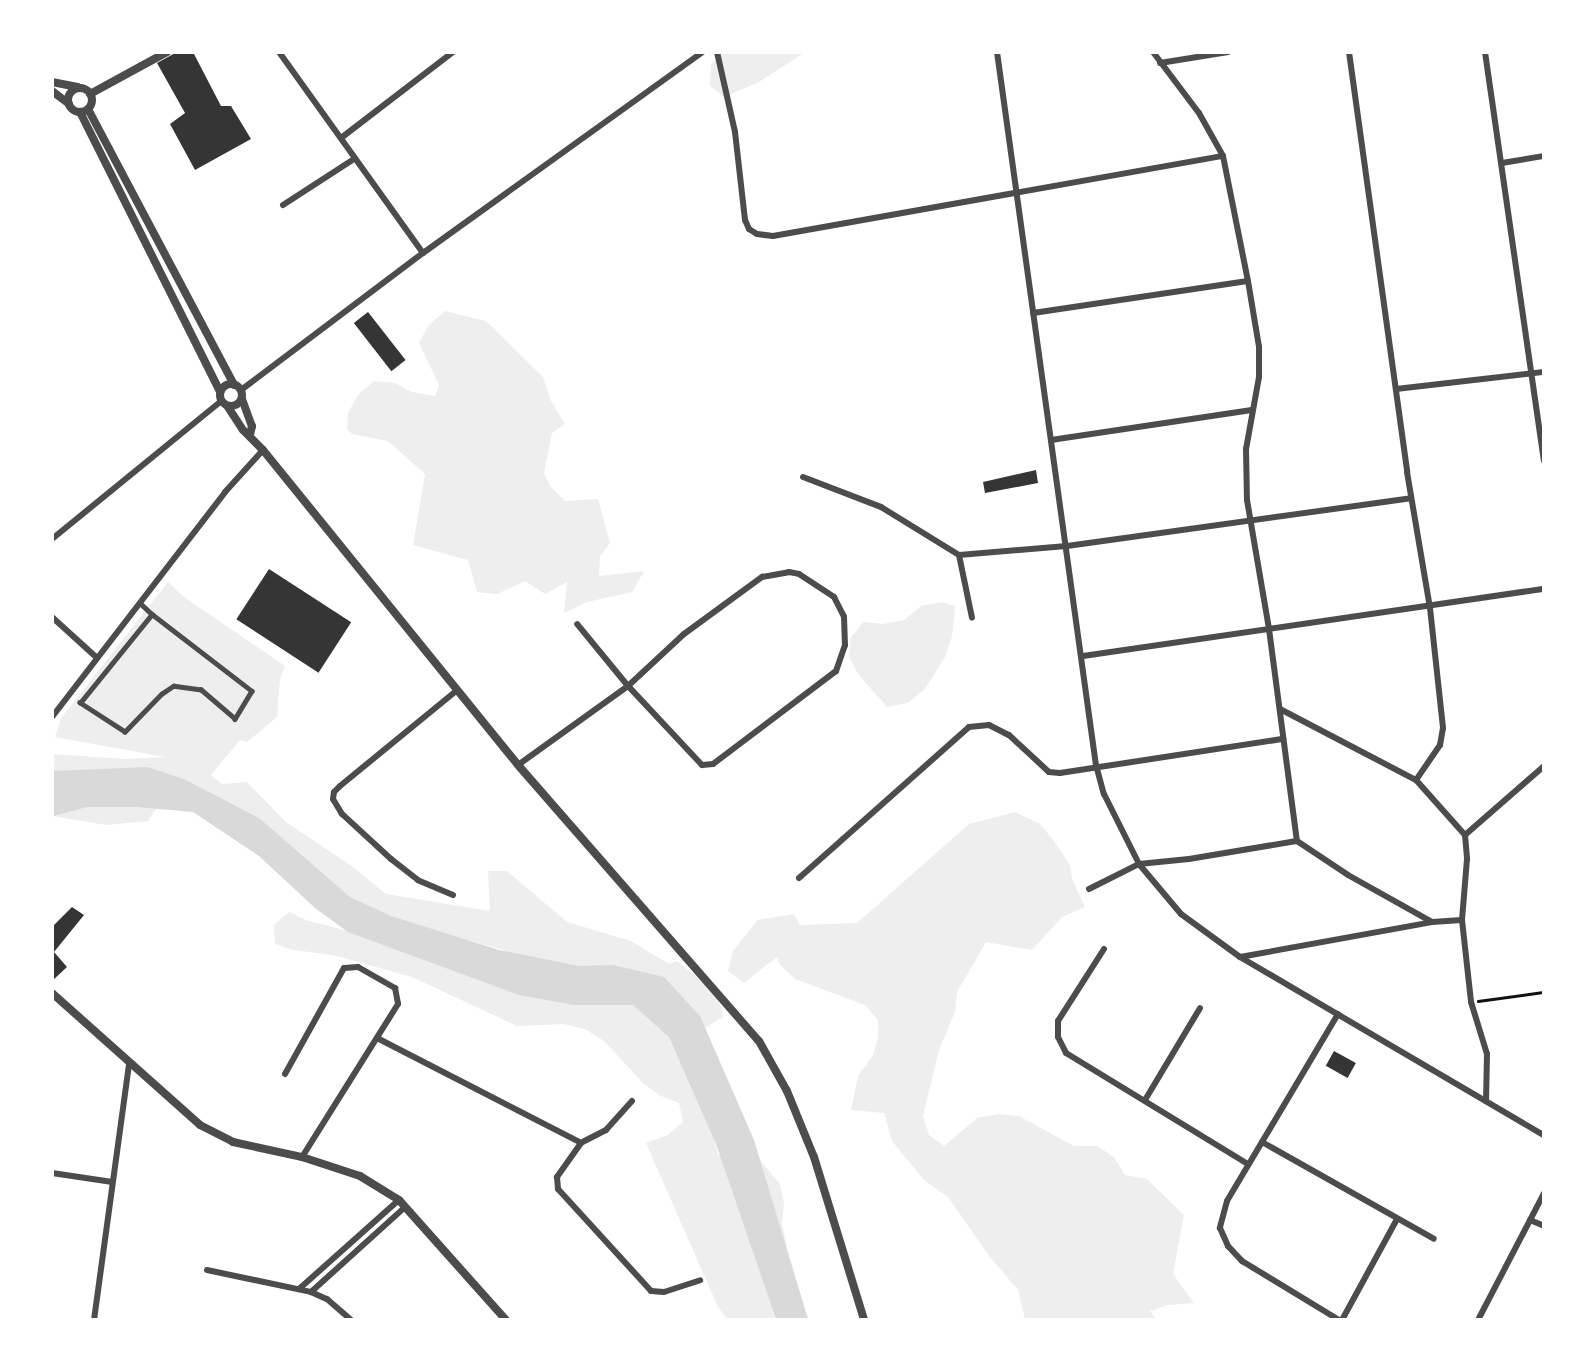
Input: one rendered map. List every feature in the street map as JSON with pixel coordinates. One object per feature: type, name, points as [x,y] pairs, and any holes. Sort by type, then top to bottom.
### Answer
[{"type":"street","points":[[90,93],[167,52]]},
{"type":"street","points":[[279,52],[423,253]]},
{"type":"street","points":[[341,138],[453,52]]},
{"type":"street","points":[[223,400],[237,405],[239,391],[423,253],[703,52]]},
{"type":"street","points":[[717,52],[735,132],[746,220],[749,229],[757,234],[773,236],[1223,156]]},
{"type":"street","points":[[997,52],[1083,656],[1096,765],[1104,794],[1139,864],[1181,914],[1240,957],[1544,1135]]},
{"type":"street","points":[[1153,52],[1199,113],[1223,156],[1248,281],[1259,347],[1259,377],[1246,449],[1250,520],[1269,629],[1297,841]]},
{"type":"street","points":[[1160,62],[1228,52]]},
{"type":"street","points":[[1349,52],[1411,498],[1430,608],[1443,728],[1440,745],[1416,780]]},
{"type":"street","points":[[1485,52],[1544,461]]},
{"type":"street","points":[[52,82],[81,88],[90,93],[92,100],[84,110]]},
{"type":"street","points":[[69,104],[72,90],[81,88]]},
{"type":"street","points":[[52,91],[69,104],[84,110],[239,391],[252,426],[250,435]]},
{"type":"street","points":[[84,110],[223,400],[456,691],[759,1041],[787,1091],[814,1157],[864,1320]]},
{"type":"street","points":[[1502,163],[1544,156]]},
{"type":"street","points":[[283,205],[354,159]]},
{"type":"street","points":[[1033,313],[1248,281]]},
{"type":"street","points":[[1396,389],[1544,372]]},
{"type":"street","points":[[52,539],[223,400],[225,386],[239,391]]},
{"type":"street","points":[[1051,440],[1252,410]]},
{"type":"street","points":[[52,717],[225,492],[263,450]]},
{"type":"street","points":[[803,477],[881,507],[958,555],[1067,546],[1411,498]]},
{"type":"street","points":[[958,555],[972,618]]},
{"type":"street","points":[[518,765],[628,686],[684,634],[762,577],[789,572],[799,574],[834,597],[844,617],[845,645],[836,671],[713,764],[702,765],[628,686],[577,624]]},
{"type":"street","points":[[1083,656],[1430,608],[1544,589]]},
{"type":"street","points":[[140,603],[252,691],[235,719],[201,690],[174,686],[162,694],[125,733],[80,704],[152,614]]},
{"type":"street","points":[[52,617],[97,658]]},
{"type":"street","points":[[453,895],[418,880],[391,859],[342,814],[333,799],[340,786],[456,691]]},
{"type":"street","points":[[1280,709],[1416,780],[1465,835],[1468,859],[1462,920],[1471,1002],[1487,1054],[1486,1101]]},
{"type":"street","points":[[799,878],[969,727],[989,725],[1009,735],[1049,772],[1060,773],[1096,765],[1283,739]]},
{"type":"street","points":[[1465,835],[1544,766]]},
{"type":"street","points":[[1089,889],[1139,864],[1189,859],[1297,841],[1348,875],[1432,922]]},
{"type":"street","points":[[1240,957],[1432,922],[1462,920]]},
{"type":"street","points":[[1104,949],[1058,1021],[1058,1037],[1066,1052],[1248,1164]]},
{"type":"street","points":[[285,1073],[337,975],[344,968],[358,967],[395,988],[398,1004],[302,1157]]},
{"type":"street","points":[[52,993],[200,1125],[233,1142],[302,1157],[360,1176],[399,1200],[506,1320]]},
{"type":"street","points":[[1145,1100],[1200,1008]]},
{"type":"street","points":[[1338,1014],[1265,1143],[1248,1164],[1227,1201],[1220,1228],[1228,1245],[1242,1261],[1341,1320],[1397,1219]]},
{"type":"street","points":[[377,1038],[581,1143]]},
{"type":"street","points":[[94,1320],[129,1064]]},
{"type":"street","points":[[632,1101],[607,1130],[581,1143],[556,1177],[561,1194],[651,1291],[664,1292],[700,1280]]},
{"type":"street","points":[[1265,1143],[1434,1239]]},
{"type":"street","points":[[52,1173],[112,1182]]},
{"type":"street","points":[[1478,1320],[1544,1194]]},
{"type":"street","points":[[299,1289],[399,1200]]},
{"type":"street","points":[[311,1293],[405,1207]]},
{"type":"street","points":[[1530,1220],[1544,1226]]},
{"type":"street","points":[[207,1270],[311,1293],[327,1299],[351,1320]]},
{"type":"path","points":[[1471,1002],[1544,992]]},
{"type":"shaded area","points":[[721,53],[804,53],[759,82],[724,97],[710,86],[711,65]]},
{"type":"shaded area","points":[[445,311],[486,321],[543,377],[551,401],[565,424],[552,433],[544,473],[550,486],[565,501],[598,499],[610,543],[600,556],[599,576],[644,571],[632,592],[587,602],[564,613],[567,582],[545,594],[525,581],[497,594],[477,592],[468,560],[413,545],[425,474],[388,441],[352,434],[347,429],[348,413],[358,395],[374,381],[395,383],[412,392],[435,396],[439,385],[419,343],[428,326]]},
{"type":"shaded area","points":[[168,582],[184,597],[285,666],[280,679],[277,717],[247,742],[240,740],[211,775],[222,784],[247,782],[286,822],[353,867],[386,894],[490,911],[488,871],[507,871],[567,922],[631,941],[669,964],[677,961],[709,987],[721,1006],[723,1017],[704,1028],[693,1059],[718,1155],[755,1154],[780,1184],[784,1203],[782,1224],[787,1245],[781,1263],[767,1278],[775,1319],[727,1319],[718,1307],[646,1143],[668,1135],[683,1122],[679,1103],[661,1096],[644,1084],[604,1041],[585,1029],[564,1024],[517,1026],[412,977],[333,955],[293,950],[275,944],[274,925],[289,912],[306,920],[519,976],[504,950],[367,913],[243,817],[159,805],[148,821],[106,825],[53,816],[52,754],[126,759],[165,757],[55,737],[61,718]]},
{"type":"shaded area","points":[[942,602],[955,606],[952,637],[945,657],[925,689],[908,703],[887,707],[858,674],[849,657],[851,637],[863,622],[883,624],[904,620],[921,606]]},
{"type":"shaded area","points":[[147,767],[184,779],[259,818],[350,897],[391,916],[499,950],[579,966],[613,965],[664,977],[700,1016],[754,1140],[808,1319],[776,1319],[716,1144],[669,1037],[633,1005],[574,1005],[519,995],[348,932],[315,908],[259,856],[193,812],[136,807],[87,807],[53,816],[53,771]]},
{"type":"shaded area","points":[[1015,812],[1040,824],[1054,841],[1070,865],[1072,879],[1085,907],[1062,917],[1032,950],[986,942],[957,992],[955,1012],[939,1050],[923,1116],[929,1135],[944,1146],[977,1118],[999,1114],[1019,1116],[1074,1146],[1097,1146],[1114,1157],[1125,1175],[1147,1179],[1184,1215],[1173,1274],[1194,1303],[1168,1305],[1150,1311],[1156,1319],[1025,1319],[1018,1290],[990,1257],[948,1197],[924,1180],[892,1141],[884,1113],[851,1110],[858,1076],[872,1057],[878,1039],[878,1020],[865,1005],[795,979],[780,965],[777,957],[744,983],[728,971],[733,951],[758,920],[794,914],[800,925],[857,923],[969,824]]},
{"type":"building","points":[[177,52],[193,52],[221,106],[231,106],[251,139],[195,170],[170,124],[185,113],[157,63]]},
{"type":"building","points":[[368,312],[406,360],[391,371],[354,323]]},
{"type":"building","points":[[1036,470],[1038,483],[985,493],[983,482]]},
{"type":"building","points":[[269,569],[351,622],[319,673],[236,619]]},
{"type":"building","points":[[72,907],[84,915],[54,952],[67,967],[52,981],[52,927]]},
{"type":"building","points":[[1334,1051],[1356,1063],[1348,1078],[1326,1066]]}]
